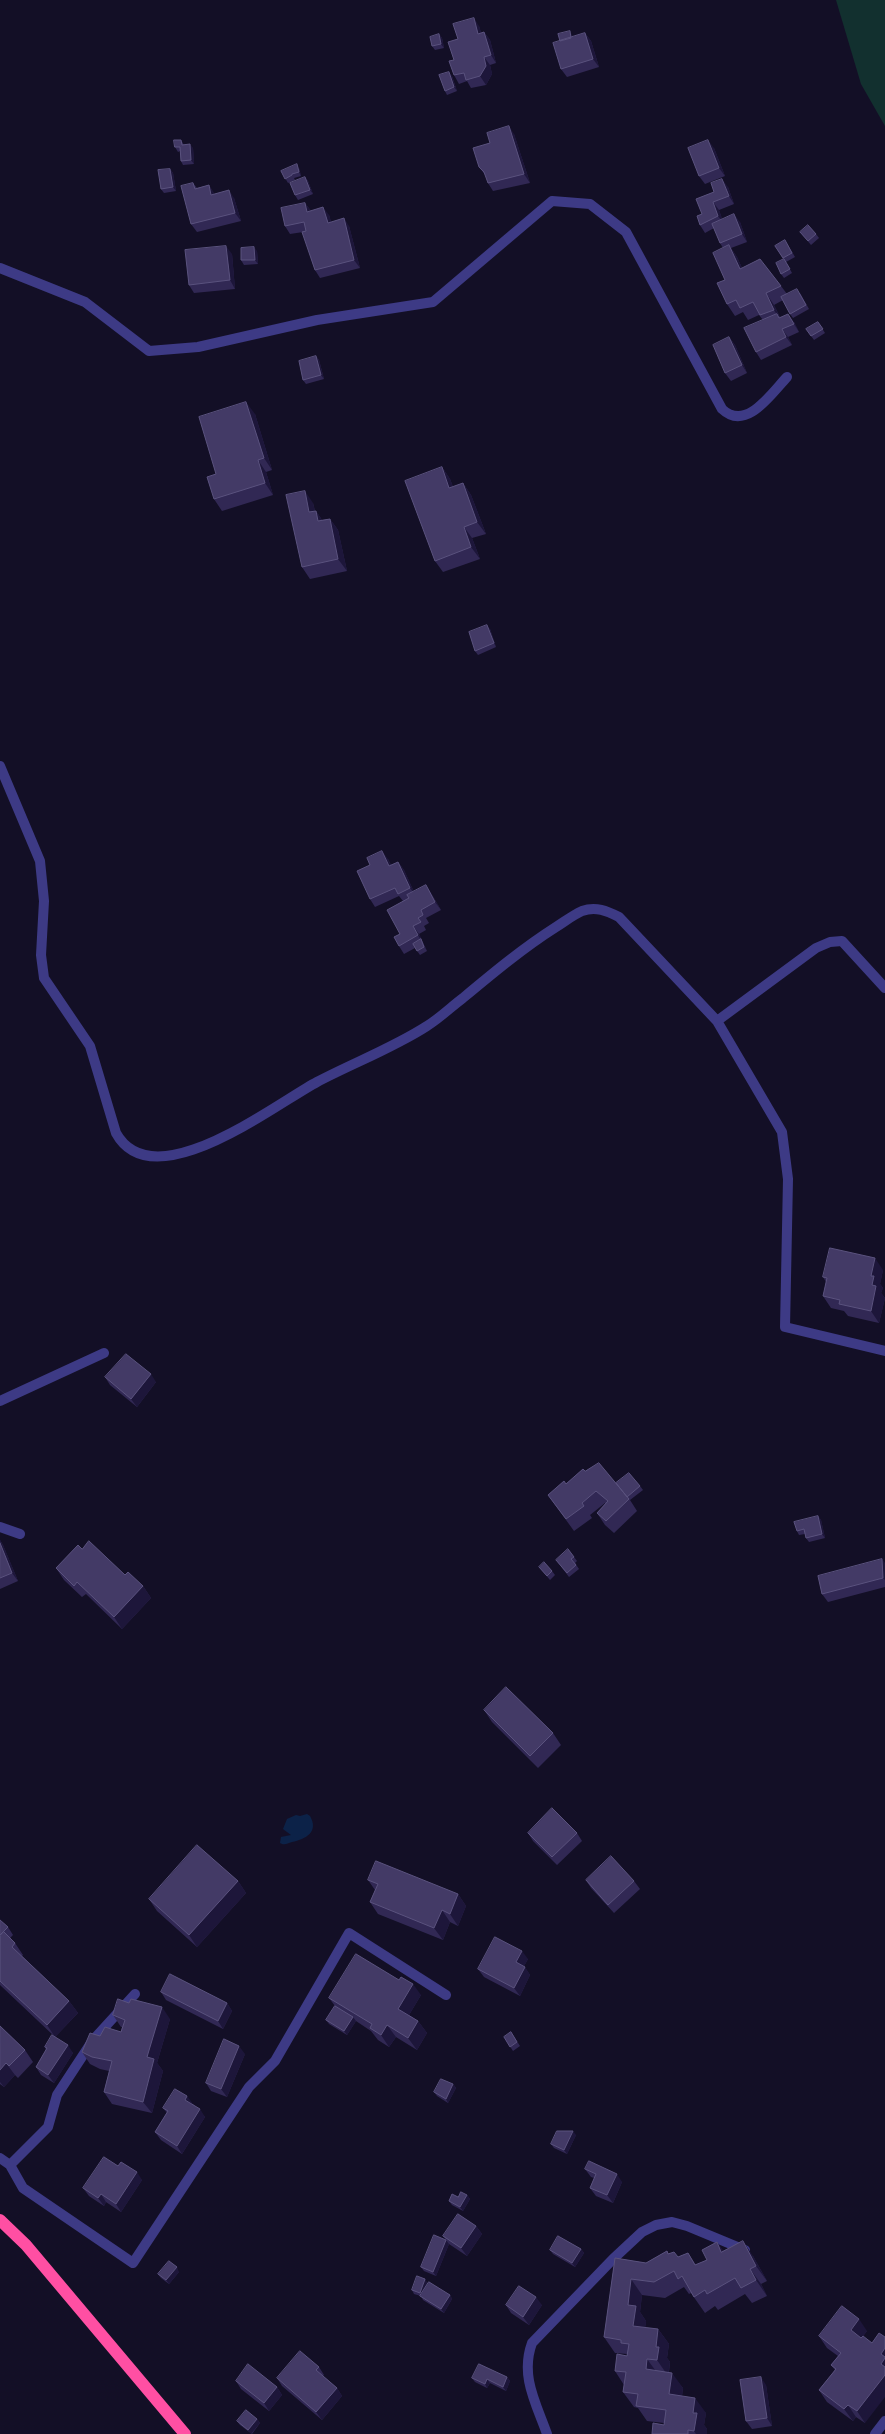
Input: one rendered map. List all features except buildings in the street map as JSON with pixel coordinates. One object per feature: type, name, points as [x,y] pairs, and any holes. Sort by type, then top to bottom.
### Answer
[{"type":"highway","points":[[0,2220],[26,2245],[185,2434]]},
{"type":"street","points":[[0,268],[85,302],[149,351],[198,347],[317,320],[433,302],[552,200],[590,204],[626,232],[722,409],[727,414],[739,418],[751,413],[787,377]]},
{"type":"street","points":[[0,766],[40,861],[44,901],[41,955],[44,978],[90,1046],[116,1133],[122,1144],[134,1153],[151,1156],[167,1156],[194,1150],[229,1135],[315,1083],[428,1026],[530,944],[582,911],[601,909],[619,917],[717,1021],[782,1132],[788,1179],[785,1327],[885,1351]]},
{"type":"street","points":[[717,1021],[816,948],[830,942],[842,941],[885,988]]},
{"type":"street","points":[[0,1401],[104,1353]]},
{"type":"street","points":[[0,1527],[20,1534]]},
{"type":"street","points":[[0,2158],[10,2164],[23,2188],[133,2262],[249,2087],[275,2061],[349,1933],[446,1994]]},
{"type":"street","points":[[10,2164],[48,2127],[57,2095],[93,2040],[135,1994]]},
{"type":"street","points":[[547,2434],[526,2372],[530,2350],[542,2331],[613,2259],[642,2232],[656,2224],[672,2222],[687,2226],[746,2250]]},
{"type":"street","points":[[875,2434],[885,2421]]},
{"type":"green space","points":[[836,0],[885,0],[885,126],[861,84]]},
{"type":"water","points":[[307,1814],[310,1816],[313,1826],[310,1834],[297,1841],[285,1844],[280,1843],[281,1837],[291,1835],[283,1829],[287,1819],[296,1815],[300,1816]]}]
